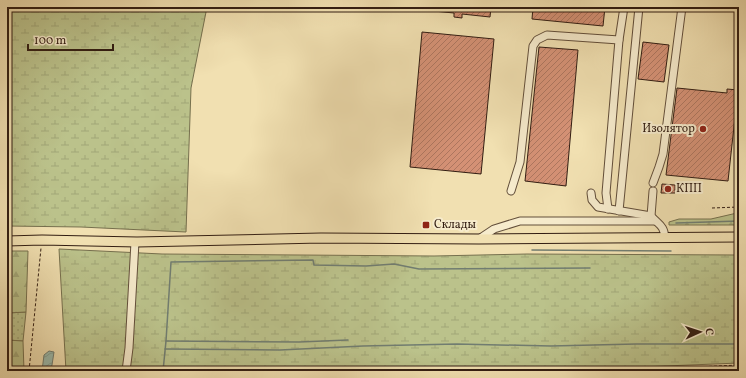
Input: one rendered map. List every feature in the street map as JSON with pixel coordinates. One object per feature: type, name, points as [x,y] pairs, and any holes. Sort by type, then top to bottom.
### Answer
[{"type":"main road","points":[[7,241],[42,240],[135,242],[321,238],[479,239],[739,237]]},
{"type":"lane","points":[[608,209],[606,193],[619,40],[624,7]]},
{"type":"lane","points":[[619,211],[639,7]]},
{"type":"lane","points":[[653,182],[663,154],[682,7]]},
{"type":"lane","points":[[511,191],[520,162],[533,46],[537,40],[547,35],[619,40]]},
{"type":"lane","points":[[653,191],[653,219]]},
{"type":"lane","points":[[591,193],[592,200],[598,207],[653,219],[661,225],[665,231],[665,238]]},
{"type":"lane","points":[[479,239],[494,229],[520,221],[653,219]]},
{"type":"lane","points":[[126,371],[129,348],[135,242]]},
{"type":"path","points":[[712,208],[739,207]]},
{"type":"path","points":[[29,371],[42,240]]},
{"type":"path","points":[[609,371],[739,365]]},
{"type":"green space","points":[[7,7],[207,7],[191,88],[186,232],[81,227],[7,226]]},
{"type":"green space","points":[[739,210],[739,225],[669,225],[669,222],[679,219],[711,219],[737,213]]},
{"type":"green space","points":[[59,249],[162,254],[434,256],[527,254],[739,255],[739,363],[542,371],[66,371]]},
{"type":"green space","points":[[7,251],[28,251],[26,312],[7,313]]},
{"type":"green space","points":[[26,312],[23,341],[7,340],[7,313]]},
{"type":"green space","points":[[7,340],[23,341],[24,371],[7,371]]},
{"type":"water","points":[[49,351],[54,352],[50,371],[42,371],[44,355]]},
{"type":"building","points":[[424,7],[491,7],[490,17],[462,14],[462,18],[454,17],[454,13],[423,10]]},
{"type":"building","points":[[533,7],[605,7],[603,26],[532,19]]},
{"type":"building","points":[[422,32],[494,39],[481,174],[410,167]]},
{"type":"building","points":[[643,42],[669,45],[664,82],[638,79]]},
{"type":"building","points":[[539,47],[578,50],[566,186],[525,181]]},
{"type":"building","name":"Изолятор","points":[[677,88],[727,93],[727,89],[738,90],[728,181],[666,175]]},
{"type":"building","name":"КПП","points":[[662,184],[675,185],[675,193],[661,193]]},
{"type":"waterway","points":[[676,223],[739,221]]},
{"type":"waterway","points":[[532,250],[671,251]]},
{"type":"waterway","points":[[163,371],[171,262],[313,260],[314,265],[366,266],[394,264],[419,269],[590,268]]},
{"type":"waterway","points":[[166,341],[299,342],[348,340]]},
{"type":"waterway","points":[[165,349],[280,350],[457,344],[551,346],[739,344]]},
{"type":"place","name":"Изолятор","points":[[703,129]]},
{"type":"place","name":"КПП","points":[[668,189]]},
{"type":"place","name":"Склады","points":[[426,225]]}]
